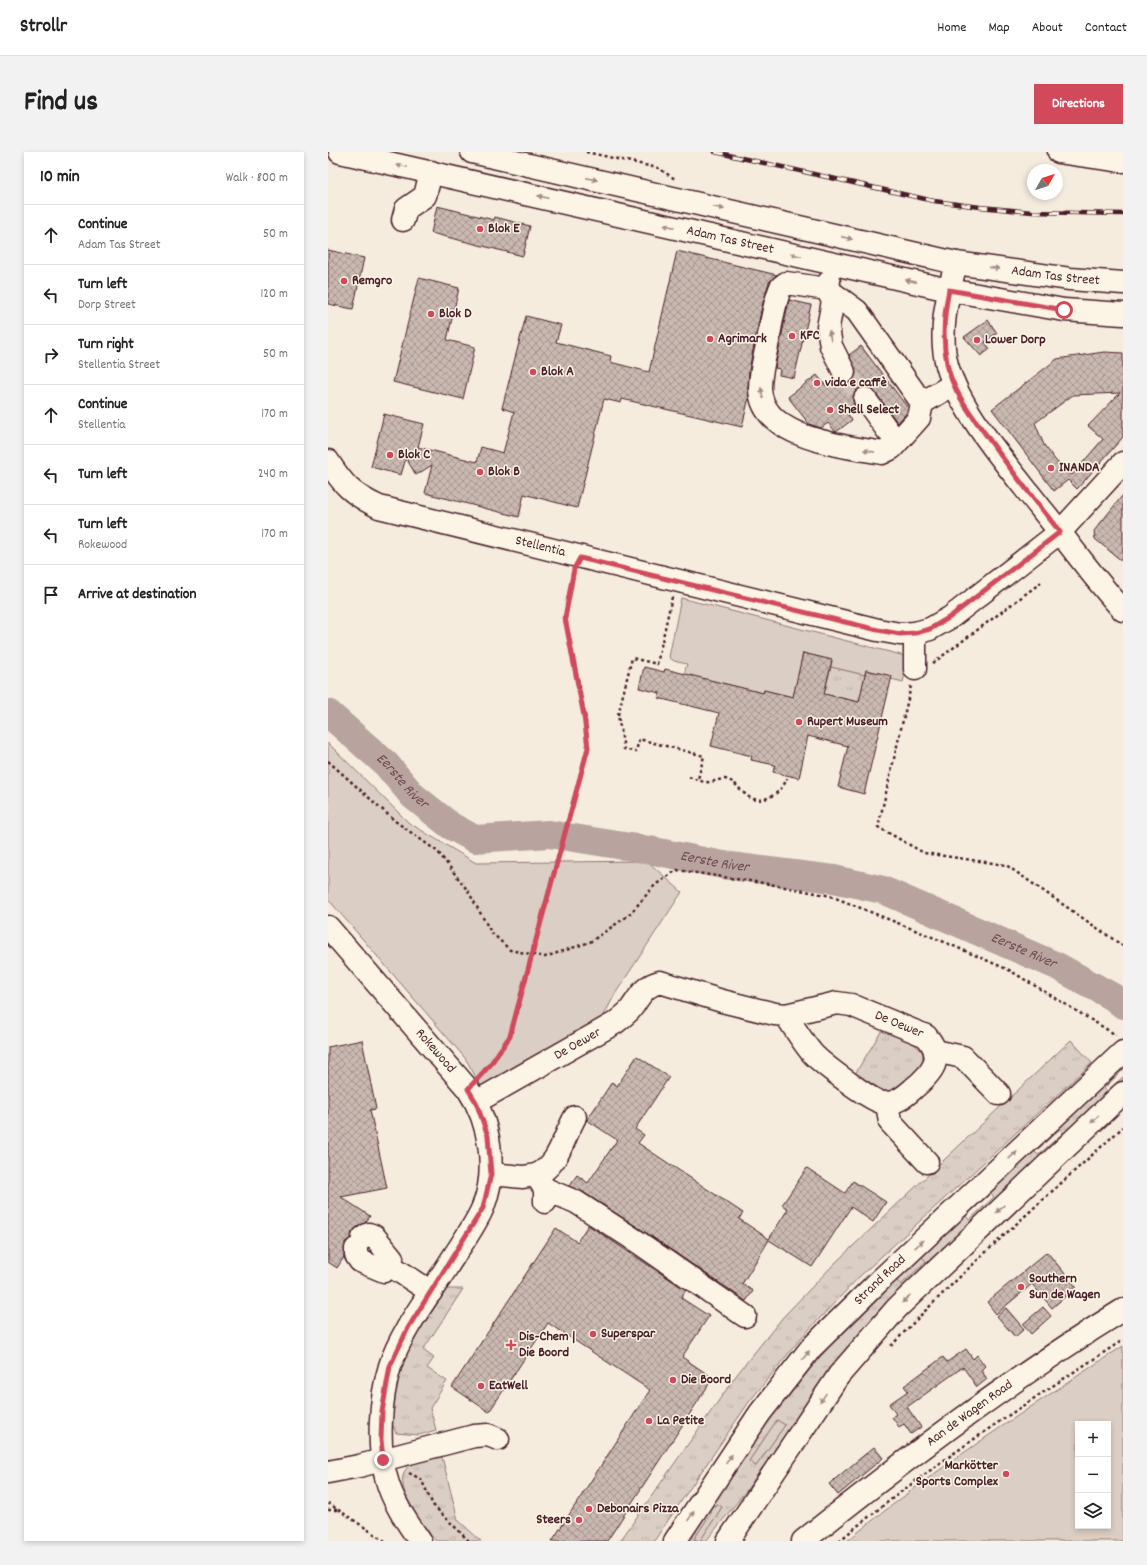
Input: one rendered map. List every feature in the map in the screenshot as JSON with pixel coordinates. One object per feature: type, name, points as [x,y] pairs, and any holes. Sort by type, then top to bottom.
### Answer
[{"type":"street","name":"Adam Tas Street","points":[[340,152],[949,290],[1064,310],[1123,314]]},
{"type":"street","name":"Adam Tas Street","points":[[472,152],[956,263],[1070,279],[1123,283]]},
{"type":"street","points":[[1059,152],[1123,161]]},
{"type":"street","points":[[403,220],[406,209],[425,196],[431,172]]},
{"type":"street","points":[[956,263],[945,309],[944,337],[947,363],[954,384],[973,417],[1003,459],[1104,590],[1123,610]]},
{"type":"street","points":[[834,264],[828,327],[835,355],[844,372]]},
{"type":"street","points":[[921,410],[857,311],[830,295],[786,283],[780,287],[760,389],[765,407],[772,416],[782,425],[797,434],[882,454],[887,452],[902,438],[921,410],[954,384]]},
{"type":"street","points":[[865,399],[888,432],[902,438]]},
{"type":"street","name":"Stellentia","points":[[328,461],[340,480],[352,493],[379,507],[580,558],[900,634],[915,633],[930,629],[950,617],[973,600],[1060,532],[1123,463]]},
{"type":"street","points":[[915,633],[915,669]]},
{"type":"street","name":"Rokewood","points":[[328,927],[472,1095],[488,1136],[491,1174],[483,1208],[432,1292],[408,1328],[390,1366],[382,1412],[381,1439],[386,1478],[395,1502],[420,1541]]},
{"type":"street","name":"De Oewer","points":[[472,1095],[615,1023],[630,1010],[644,988],[651,984],[660,982],[729,1003],[765,1012],[786,1015],[838,1003],[850,1005],[926,1036],[933,1044],[935,1051],[936,1060],[934,1068],[927,1077],[904,1097],[886,1103]]},
{"type":"street","points":[[786,1015],[804,1043],[821,1062],[875,1100],[886,1103],[890,1122],[927,1162]]},
{"type":"street","name":"Strand Road","points":[[675,1541],[760,1413],[811,1348],[876,1283],[1106,1068],[1120,1044]]},
{"type":"street","points":[[935,1051],[963,1057],[999,1094]]},
{"type":"street","points":[[728,1541],[839,1375],[896,1308],[1123,1093]]},
{"type":"street","points":[[542,1189],[550,1167],[558,1155],[575,1117]]},
{"type":"street","points":[[491,1174],[523,1177],[542,1189],[576,1202],[638,1242],[745,1316]]},
{"type":"street","points":[[359,1243],[356,1255],[360,1261],[388,1264],[432,1292]]},
{"type":"street","name":"Aan de Wagen Road","points":[[803,1541],[889,1472],[986,1401],[1071,1342],[1123,1310]]},
{"type":"street","points":[[328,1472],[334,1472],[383,1460],[474,1436],[488,1435],[498,1439]]},
{"type":"path","points":[[586,152],[658,168],[678,180]]},
{"type":"path","points":[[472,1095],[510,1036],[576,799],[588,748],[584,716],[565,618],[574,569],[580,558]]},
{"type":"path","points":[[1043,581],[927,668],[915,669],[878,827],[924,853],[1006,865],[1123,946]]},
{"type":"path","points":[[673,592],[658,664],[632,658],[618,715],[624,749],[636,752],[639,739],[704,756],[698,780]]},
{"type":"path","points":[[328,761],[395,821],[438,852],[468,891],[491,932],[510,950],[533,956],[545,957],[590,942],[629,915],[655,885],[677,870],[769,884],[831,896],[942,940],[1009,970],[1120,1044]]},
{"type":"path","points":[[689,777],[709,782],[717,780],[732,781],[738,785],[745,794],[753,798],[761,799],[769,798],[781,790],[787,778]]},
{"type":"path","points":[[888,1349],[921,1315],[1001,1239],[1123,1127]]},
{"type":"path","points":[[840,1541],[876,1511],[986,1431],[1123,1340]]},
{"type":"path","points":[[409,1472],[420,1478],[433,1505],[469,1541]]},
{"type":"path","points":[[328,1503],[384,1541]]},
{"type":"path","points":[[328,1510],[338,1510]]},
{"type":"green space","points":[[681,598],[909,657],[903,682],[891,679],[891,676],[866,670],[865,675],[831,667],[832,660],[803,653],[793,697],[764,690],[763,693],[684,674],[687,664],[674,661],[669,657]]},
{"type":"green space","points":[[831,667],[865,675],[859,702],[824,694]]},
{"type":"green space","points":[[328,743],[409,823],[476,863],[647,861],[682,892],[615,994],[602,1019],[484,1091],[465,1058],[328,899]]},
{"type":"green space","points":[[884,1027],[906,1036],[908,1041],[923,1052],[922,1068],[894,1097],[853,1077]]},
{"type":"green space","points":[[1071,1040],[1092,1063],[859,1277],[801,1338],[749,1402],[654,1541],[620,1541],[738,1373],[783,1317],[835,1263]]},
{"type":"green space","points":[[1123,1066],[1123,1070],[1104,1088],[1107,1091],[1123,1077],[1123,1080],[891,1299],[823,1381],[746,1491],[706,1541],[700,1541],[722,1507],[717,1504],[694,1539],[697,1541],[688,1541],[758,1435],[819,1358],[851,1322]],"holes":[[[1060,1129],[1063,1133],[1038,1155],[1035,1152]],[[991,1193],[994,1197],[969,1220],[966,1216]],[[777,1420],[785,1425],[756,1466],[749,1461]]]},
{"type":"green space","points":[[922,1257],[926,1261],[901,1285],[897,1281]]},
{"type":"green space","points":[[445,1289],[463,1289],[423,1350],[434,1358],[427,1368],[447,1381],[430,1408],[436,1430],[419,1435],[396,1433],[392,1424],[393,1406],[400,1369],[416,1333]]},
{"type":"green space","name":"Markötter Sports Complex","points":[[1123,1346],[1123,1541],[847,1541],[880,1514],[948,1464],[1017,1416]]},
{"type":"green space","points":[[777,1420],[785,1425],[756,1466],[749,1461]]},
{"type":"green space","points":[[442,1457],[458,1520],[481,1541],[436,1541],[410,1505],[403,1483],[404,1473],[409,1466],[417,1462]]},
{"type":"green space","points":[[717,1504],[722,1507],[700,1541],[694,1539]]},
{"type":"building","name":"Blok E","points":[[437,206],[494,220],[495,217],[530,226],[523,256],[431,233]]},
{"type":"building","name":"Remgro","points":[[328,250],[364,258],[353,309],[328,304]]},
{"type":"building","points":[[677,251],[777,275],[769,282],[762,306],[749,370],[749,397],[742,427],[622,399],[621,403],[604,399],[577,508],[524,494],[519,517],[425,493],[432,465],[416,475],[406,458],[401,475],[371,467],[384,414],[424,424],[418,447],[477,462],[481,447],[503,453],[514,412],[502,408],[526,316],[561,325],[556,342],[611,356],[610,362],[649,372]]},
{"type":"building","name":"Blok D","points":[[419,278],[459,288],[447,340],[475,347],[463,399],[393,382]]},
{"type":"building","name":"KFC","points":[[789,300],[811,305],[794,378],[779,375],[780,369],[775,368]]},
{"type":"building","name":"Lower Dorp","points":[[988,320],[997,333],[985,342],[990,349],[981,356],[964,337]]},
{"type":"building","points":[[861,346],[908,408],[907,412],[898,423],[875,392],[870,387],[863,387],[858,389],[854,394],[853,401],[855,407],[847,413],[852,420],[836,432],[828,423],[821,428],[809,424],[788,397],[817,375],[826,386],[834,379],[843,384],[850,383],[855,379],[856,372],[849,355]]},
{"type":"building","points":[[1104,352],[1123,353],[1123,437],[1077,489],[1068,480],[1054,491],[992,409],[1057,359]],"holes":[[[1120,393],[1088,426],[1103,439],[1072,475],[1056,461],[1044,445],[1035,423],[1073,395]]]},
{"type":"building","points":[[1123,495],[1123,562],[1095,539],[1094,531]]},
{"type":"building","name":"Rupert Museum","points":[[803,653],[832,660],[824,694],[859,702],[866,670],[892,676],[864,794],[838,787],[848,746],[808,736],[799,778],[773,772],[775,765],[751,760],[752,756],[711,746],[719,713],[658,698],[660,693],[639,688],[644,667],[664,672],[665,669],[763,693],[764,690],[793,697]]},
{"type":"building","points":[[362,1040],[376,1109],[370,1110],[387,1188],[341,1197],[370,1216],[366,1222],[352,1232],[351,1238],[345,1242],[344,1257],[337,1268],[328,1262],[328,1047]]},
{"type":"building","points":[[637,1056],[669,1077],[635,1129],[644,1135],[638,1143],[743,1213],[739,1219],[769,1239],[788,1209],[782,1205],[807,1168],[845,1193],[853,1181],[886,1202],[873,1222],[851,1207],[812,1267],[769,1240],[742,1284],[753,1291],[746,1301],[645,1232],[583,1192],[569,1186],[577,1175],[588,1183],[617,1140],[587,1120],[612,1082],[617,1086]]},
{"type":"building","name":"Die Boord","points":[[588,1225],[686,1290],[681,1298],[709,1316],[682,1357],[713,1378],[607,1541],[552,1541],[650,1390],[548,1323],[489,1412],[452,1387],[556,1228],[577,1242]]},
{"type":"building","points":[[1047,1252],[1076,1287],[1052,1308],[1032,1284],[996,1314],[987,1302]]},
{"type":"building","points":[[1043,1307],[1051,1316],[1031,1334],[1023,1324]]},
{"type":"building","points":[[1006,1308],[1024,1329],[1015,1337],[997,1316]]},
{"type":"building","points":[[966,1349],[973,1359],[977,1355],[985,1366],[981,1370],[987,1379],[977,1387],[963,1367],[907,1407],[921,1427],[911,1434],[904,1424],[899,1427],[892,1417],[896,1414],[889,1404],[908,1391],[904,1386],[943,1357],[947,1362]]},
{"type":"building","points":[[874,1447],[883,1458],[838,1495],[829,1484]]},
{"type":"waterway","name":"Eerste River","points":[[328,713],[386,764],[413,796],[451,826],[475,839],[549,834],[649,850],[723,865],[834,879],[883,890],[1057,966],[1113,997],[1123,1005]]},
{"type":"tunnel","points":[[844,372],[865,399]]},
{"type":"railway","points":[[715,152],[934,201],[1032,212],[1123,214]]},
{"type":"place","name":"Blok E","points":[[480,229]]},
{"type":"place","name":"Remgro","points":[[344,281]]},
{"type":"place","name":"Blok D","points":[[431,314]]},
{"type":"place","name":"KFC","points":[[792,336]]},
{"type":"place","name":"Agrimark","points":[[710,339]]},
{"type":"place","name":"Lower Dorp","points":[[977,340]]},
{"type":"place","name":"Blok A","points":[[533,372]]},
{"type":"place","name":"vida e caffè","points":[[817,383]]},
{"type":"place","name":"Shell Select","points":[[830,410]]},
{"type":"place","name":"Blok C","points":[[390,455]]},
{"type":"place","name":"INANDA","points":[[1051,468]]},
{"type":"place","name":"Blok B","points":[[480,472]]},
{"type":"place","name":"Rupert Museum","points":[[799,722]]},
{"type":"place","name":"Southern Sun de Wagen","points":[[1021,1287]]},
{"type":"place","name":"Superspar","points":[[593,1334]]},
{"type":"place","name":"Dis-Chem | Die Boord","points":[[511,1345]]},
{"type":"place","name":"Die Boord","points":[[673,1380]]},
{"type":"place","name":"EatWell","points":[[481,1386]]},
{"type":"place","name":"La Petite","points":[[649,1421]]},
{"type":"place","name":"Markötter Sports Complex","points":[[1006,1474]]},
{"type":"place","name":"Debonairs Pizza","points":[[589,1509]]},
{"type":"place","name":"Steers","points":[[579,1520]]},
{"type":"route","points":[[383,1460],[381,1439],[382,1412],[390,1366],[408,1328],[432,1292],[483,1208],[491,1174],[488,1136],[476,1102],[468,1089],[490,1065],[510,1036],[576,799],[588,748],[584,716],[565,618],[574,569],[580,558],[878,630],[900,634],[915,633],[930,629],[950,617],[1060,532],[1003,459],[973,417],[954,384],[947,363],[944,337],[945,309],[949,290],[1064,310]]}]
